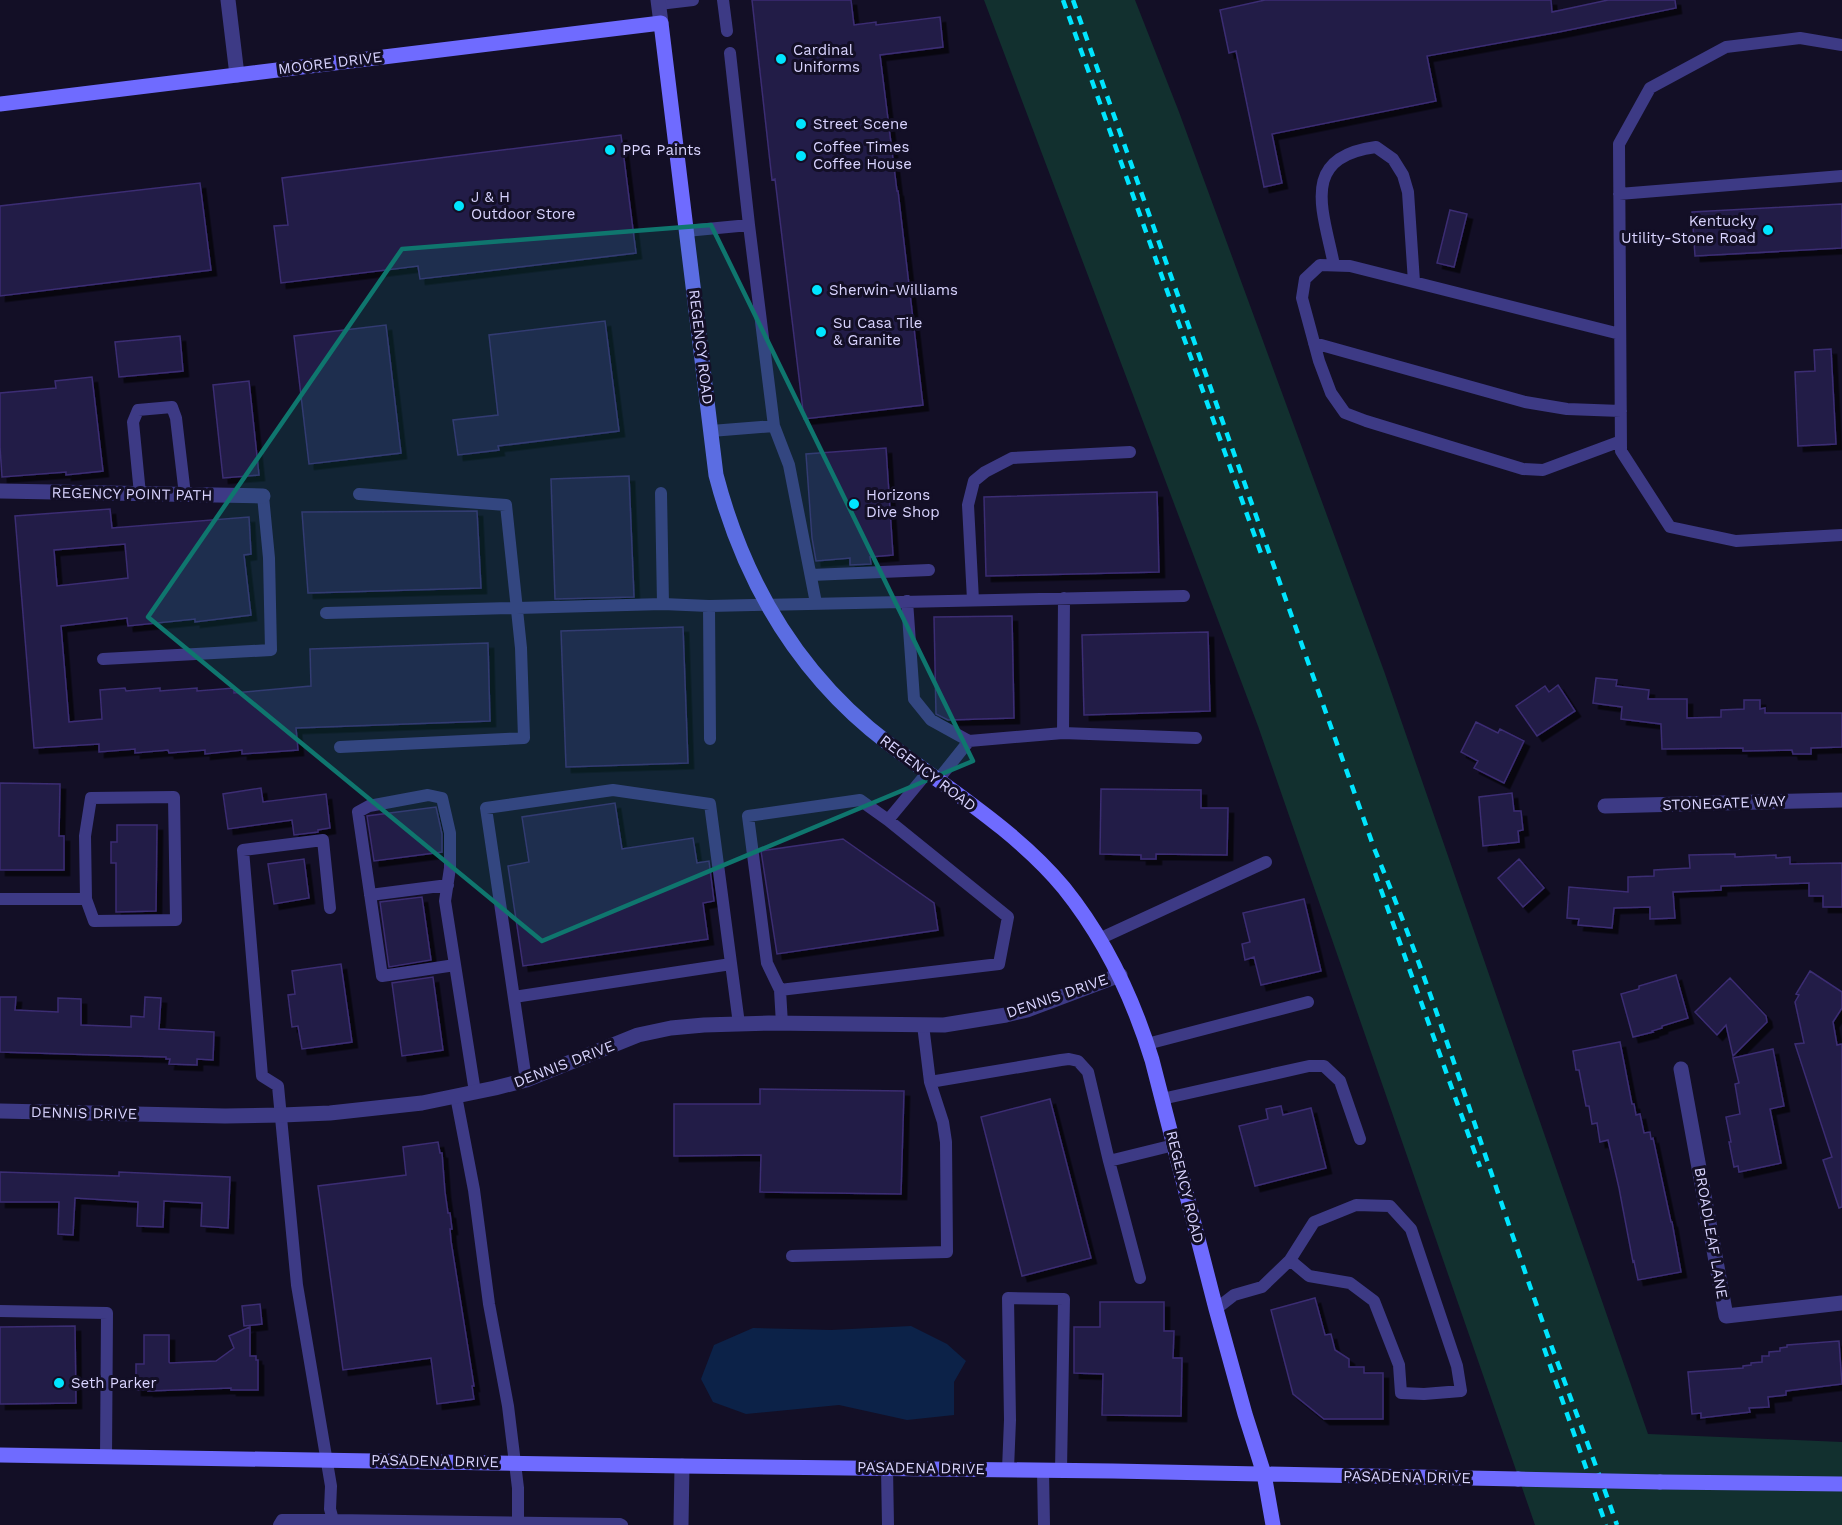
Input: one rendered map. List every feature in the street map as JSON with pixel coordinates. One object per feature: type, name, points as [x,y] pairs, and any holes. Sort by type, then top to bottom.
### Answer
[{"type":"street","points":[[228,0],[237,75]]},
{"type":"street","name":"REGENCY ROAD","points":[[659,2],[716,475],[744,558],[766,604],[787,637],[832,692],[886,742],[1011,836],[1031,854],[1063,888],[1100,939],[1120,975],[1147,1044],[1216,1309],[1264,1474],[1273,1525]]},
{"type":"street","name":"MOORE DRIVE","points":[[0,104],[661,23]]},
{"type":"street","name":"REGENCY POINT PATH","points":[[0,491],[263,496]]},
{"type":"street","name":"STONEGATE WAY","points":[[1605,806],[1842,800]]},
{"type":"street","name":"DENNIS DRIVE","points":[[0,1111],[225,1116],[330,1113],[410,1104],[526,1080],[638,1035],[671,1028],[739,1024],[944,1025],[1027,1010],[1120,975]]},
{"type":"street","name":"BROADLEAF LANE","points":[[1681,1069],[1726,1316],[1842,1303]]},
{"type":"street","name":"PASADENA DRIVE","points":[[0,1455],[1008,1469],[1842,1484]]},
{"type":"street","points":[[681,1525],[682,1466]]},
{"type":"lane","points":[[659,2],[693,0]]},
{"type":"lane","points":[[723,0],[727,31]]},
{"type":"lane","points":[[1842,45],[1800,38],[1726,47],[1650,88],[1619,144],[1621,451],[1670,527],[1736,542],[1842,535]]},
{"type":"lane","points":[[730,53],[774,426],[789,465],[816,603]]},
{"type":"lane","points":[[1334,265],[1321,198],[1323,178],[1335,161],[1356,150],[1376,147],[1393,159],[1403,175],[1408,192],[1414,282]]},
{"type":"lane","points":[[1620,194],[1842,176]]},
{"type":"lane","points":[[686,231],[749,225]]},
{"type":"lane","points":[[1620,334],[1350,266],[1320,264],[1305,279],[1302,298],[1331,393],[1346,412],[1366,421],[1523,469],[1543,470],[1621,441]]},
{"type":"lane","points":[[1314,343],[1525,402],[1567,409],[1621,411]]},
{"type":"lane","points":[[140,494],[132,422],[138,410],[172,407],[176,418],[185,495]]},
{"type":"lane","points":[[711,431],[774,426]]},
{"type":"lane","points":[[973,600],[968,505],[974,481],[985,472],[1012,458],[1130,452]]},
{"type":"lane","points":[[661,493],[663,604]]},
{"type":"lane","points":[[340,747],[524,738],[521,648],[506,505],[359,494]]},
{"type":"lane","points":[[103,659],[271,650],[269,558],[263,496]]},
{"type":"lane","points":[[811,575],[929,570]]},
{"type":"lane","points":[[326,613],[663,604],[709,606],[1184,596]]},
{"type":"lane","points":[[1063,733],[1064,598]]},
{"type":"lane","points":[[907,601],[914,699],[931,720],[969,741],[1063,733],[1196,738]]},
{"type":"lane","points":[[709,606],[710,739]]},
{"type":"lane","points":[[888,820],[969,741]]},
{"type":"lane","points":[[526,1080],[486,808],[612,790],[710,804],[739,1024]]},
{"type":"lane","points":[[455,965],[382,976],[358,812],[369,806],[428,795],[442,798],[450,833],[450,868],[445,901],[475,1092]]},
{"type":"lane","points":[[174,797],[176,920],[94,921],[86,899],[85,836],[91,798],[174,797]]},
{"type":"lane","points":[[780,990],[999,964],[1008,917],[860,800],[748,816],[767,963],[780,990],[782,1024]]},
{"type":"lane","points":[[330,908],[323,840],[243,850],[262,1076],[278,1086],[297,1285],[331,1486],[330,1509],[333,1520]]},
{"type":"lane","points":[[1100,939],[1266,862]]},
{"type":"lane","points":[[370,895],[448,885]]},
{"type":"lane","points":[[0,899],[86,899]]},
{"type":"lane","points":[[514,997],[731,964]]},
{"type":"lane","points":[[1147,1044],[1308,1002]]},
{"type":"lane","points":[[792,1256],[946,1252],[946,1142],[943,1122],[930,1082],[923,1025]]},
{"type":"lane","points":[[930,1082],[1061,1060],[1078,1060],[1088,1072],[1140,1278]]},
{"type":"lane","points":[[1162,1100],[1309,1066],[1324,1066],[1340,1081],[1360,1139]]},
{"type":"lane","points":[[456,1096],[474,1190],[489,1304],[508,1406],[518,1488],[518,1523]]},
{"type":"lane","points":[[1109,1161],[1174,1145]]},
{"type":"lane","points":[[1216,1309],[1234,1295],[1262,1287],[1290,1260],[1314,1222],[1356,1205],[1390,1206],[1411,1229],[1457,1366],[1461,1391],[1401,1393],[1399,1365],[1374,1301],[1350,1283],[1309,1276],[1290,1260]]},
{"type":"lane","points":[[1008,1469],[1010,1420],[1008,1299],[1064,1299],[1061,1470]]},
{"type":"lane","points":[[0,1311],[107,1313],[106,1457]]},
{"type":"lane","points":[[887,1468],[888,1525]]},
{"type":"lane","points":[[1043,1470],[1044,1525]]},
{"type":"lane","points":[[279,1525],[282,1520],[622,1525]]},
{"type":"highlighted area","points":[[711,225],[973,761],[542,941],[148,617],[402,249]]},
{"type":"green space","points":[[984,0],[1135,0],[1179,112],[1384,671],[1648,1434],[1842,1442],[1842,1525],[1535,1525],[1258,726]]},
{"type":"water","points":[[911,1326],[947,1344],[966,1361],[954,1382],[954,1415],[907,1420],[839,1405],[746,1414],[713,1402],[701,1379],[714,1345],[753,1328],[831,1330]]},
{"type":"building","points":[[752,0],[851,0],[854,25],[876,22],[876,25],[940,17],[943,47],[880,55],[923,405],[804,419],[775,179],[772,180]]},
{"type":"building","points":[[1265,0],[1551,0],[1552,12],[1608,0],[1675,0],[1676,8],[1427,56],[1436,101],[1272,134],[1282,183],[1264,187],[1236,51],[1229,53],[1220,10]]},
{"type":"building","points":[[621,135],[636,253],[420,279],[418,266],[281,283],[274,226],[288,225],[282,178]]},
{"type":"building","points":[[200,183],[211,270],[0,296],[0,206]]},
{"type":"building","name":"Kentucky Utility-Stone Road","points":[[1842,204],[1842,248],[1695,256],[1692,212]]},
{"type":"building","points":[[1450,210],[1467,214],[1454,267],[1437,263]]},
{"type":"building","points":[[605,321],[619,431],[498,446],[499,450],[458,455],[453,420],[498,415],[489,335]]},
{"type":"building","points":[[386,325],[401,453],[309,464],[294,336]]},
{"type":"building","points":[[180,336],[183,371],[119,377],[115,342]]},
{"type":"building","points":[[1831,349],[1836,444],[1798,446],[1795,372],[1815,371],[1814,350]]},
{"type":"building","points":[[92,377],[103,471],[2,477],[0,393],[56,388],[55,381]]},
{"type":"building","points":[[249,381],[259,475],[223,478],[213,385]]},
{"type":"building","points":[[886,448],[893,555],[870,557],[871,564],[850,565],[850,558],[816,561],[812,538],[806,454]]},
{"type":"building","points":[[629,476],[634,597],[555,599],[551,479]]},
{"type":"building","points":[[1157,492],[1159,572],[986,576],[984,497]]},
{"type":"building","points":[[110,509],[112,528],[249,517],[251,554],[244,555],[251,615],[195,622],[195,619],[128,626],[127,618],[61,626],[69,722],[102,719],[100,690],[125,688],[126,691],[160,688],[160,691],[197,688],[197,691],[234,688],[234,693],[311,686],[310,649],[488,643],[490,721],[296,728],[298,750],[242,754],[242,750],[205,754],[205,750],[135,753],[135,749],[99,752],[99,744],[34,748],[15,516]],"holes":[[[125,544],[128,578],[57,586],[54,550]]]},
{"type":"building","points":[[477,511],[481,588],[308,593],[302,512]]},
{"type":"building","points":[[1012,616],[1014,718],[948,720],[936,714],[934,617]]},
{"type":"building","points":[[683,627],[688,763],[566,767],[561,631]]},
{"type":"building","points":[[1208,632],[1210,711],[1084,715],[1082,635]]},
{"type":"building","points":[[1596,678],[1617,680],[1616,686],[1649,690],[1648,699],[1687,699],[1687,718],[1721,717],[1721,710],[1744,709],[1744,700],[1760,700],[1760,709],[1765,708],[1765,713],[1842,713],[1842,747],[1811,748],[1811,754],[1793,754],[1792,750],[1743,751],[1743,748],[1662,749],[1661,724],[1621,719],[1622,707],[1593,703]]},
{"type":"building","points":[[1558,685],[1575,711],[1537,736],[1516,706],[1545,686],[1549,692]]},
{"type":"building","points":[[1476,722],[1498,733],[1500,729],[1524,741],[1504,783],[1474,768],[1478,761],[1461,752]]},
{"type":"building","points":[[0,783],[60,784],[59,836],[64,836],[64,870],[0,870]]},
{"type":"building","points":[[261,788],[263,802],[326,794],[330,828],[294,835],[292,820],[228,829],[223,794]]},
{"type":"building","points":[[1101,789],[1201,790],[1201,808],[1228,808],[1227,855],[1156,854],[1156,859],[1141,859],[1141,855],[1100,854]]},
{"type":"building","points":[[1512,793],[1514,811],[1521,811],[1523,830],[1518,831],[1519,842],[1483,846],[1479,797]]},
{"type":"building","points":[[615,803],[622,849],[693,838],[697,863],[709,861],[714,901],[703,903],[708,939],[523,966],[508,866],[529,862],[522,817]]},
{"type":"building","points":[[436,807],[442,834],[442,852],[374,861],[367,816]]},
{"type":"building","points":[[117,825],[157,825],[156,911],[116,912],[116,863],[111,863],[111,842],[117,842]]},
{"type":"building","points":[[843,839],[934,903],[938,930],[777,954],[761,851]]},
{"type":"building","points":[[1735,854],[1735,857],[1776,855],[1776,858],[1790,857],[1790,864],[1842,863],[1842,907],[1823,907],[1823,896],[1809,896],[1809,883],[1721,886],[1721,890],[1673,892],[1675,918],[1650,919],[1650,907],[1614,908],[1612,928],[1578,925],[1579,919],[1567,918],[1569,887],[1628,892],[1628,877],[1654,876],[1654,870],[1690,868],[1689,855]]},
{"type":"building","points":[[304,859],[309,898],[274,904],[268,864]]},
{"type":"building","points":[[1519,859],[1544,888],[1523,907],[1498,878]]},
{"type":"building","points":[[422,897],[431,960],[389,967],[380,902]]},
{"type":"building","points":[[1304,899],[1321,971],[1261,985],[1254,957],[1245,960],[1242,944],[1250,942],[1243,913]]},
{"type":"building","points":[[341,964],[352,1042],[302,1049],[298,1026],[292,1027],[288,995],[295,994],[292,971]]},
{"type":"building","points":[[1810,971],[1842,992],[1842,1008],[1833,1022],[1837,1045],[1842,1044],[1842,1207],[1839,1208],[1823,1160],[1832,1157],[1795,1044],[1804,1043],[1795,1002],[1799,995],[1796,994]]},
{"type":"building","points":[[1676,975],[1688,1018],[1662,1026],[1653,1032],[1633,1037],[1621,994]]},
{"type":"building","points":[[433,977],[443,1050],[402,1056],[392,983]]},
{"type":"building","points":[[1730,978],[1766,1016],[1767,1022],[1733,1056],[1726,1025],[1717,1035],[1695,1012]]},
{"type":"building","points":[[0,997],[16,997],[15,1010],[58,1012],[58,998],[81,999],[81,1025],[131,1027],[131,1016],[144,1017],[145,997],[161,998],[159,1029],[214,1032],[213,1060],[197,1059],[197,1065],[169,1064],[170,1059],[166,1057],[0,1052]]},
{"type":"building","points":[[1620,1042],[1632,1104],[1634,1104],[1636,1115],[1640,1114],[1644,1133],[1650,1132],[1651,1139],[1653,1138],[1681,1272],[1638,1280],[1608,1140],[1600,1142],[1597,1123],[1592,1124],[1579,1070],[1576,1070],[1573,1051]]},
{"type":"building","points":[[1773,1049],[1784,1106],[1770,1109],[1781,1163],[1739,1172],[1738,1166],[1734,1167],[1726,1117],[1740,1114],[1735,1084],[1739,1083],[1733,1058]]},
{"type":"building","points":[[760,1089],[904,1091],[901,1194],[760,1192],[761,1155],[674,1156],[674,1104],[760,1104]]},
{"type":"building","points":[[1050,1099],[1091,1258],[1022,1276],[981,1117]]},
{"type":"building","points":[[1281,1106],[1283,1115],[1311,1108],[1326,1168],[1255,1186],[1239,1126],[1268,1119],[1266,1109]]},
{"type":"building","points":[[438,1142],[440,1153],[442,1153],[445,1192],[452,1229],[450,1229],[451,1241],[474,1386],[472,1386],[474,1399],[437,1404],[431,1358],[343,1370],[318,1186],[406,1175],[403,1147]]},
{"type":"building","points":[[0,1172],[119,1176],[119,1172],[230,1177],[228,1228],[201,1226],[202,1203],[164,1201],[163,1227],[137,1226],[138,1202],[75,1198],[73,1235],[58,1234],[59,1202],[0,1202]]},
{"type":"building","points":[[1315,1298],[1325,1335],[1331,1334],[1335,1350],[1349,1359],[1349,1367],[1364,1367],[1364,1373],[1383,1373],[1383,1419],[1324,1419],[1293,1394],[1271,1310]]},
{"type":"building","points":[[1100,1302],[1164,1302],[1164,1331],[1174,1331],[1173,1358],[1182,1358],[1181,1416],[1102,1415],[1103,1374],[1074,1373],[1074,1327],[1100,1327]]},
{"type":"building","points":[[260,1304],[262,1324],[244,1326],[242,1306]]},
{"type":"building","points":[[75,1326],[76,1403],[0,1404],[0,1327]]},
{"type":"building","points":[[250,1327],[250,1356],[256,1356],[258,1360],[258,1390],[231,1390],[231,1388],[136,1390],[136,1364],[144,1364],[144,1335],[169,1335],[170,1363],[216,1361],[234,1348],[229,1336]]},
{"type":"building","points":[[1839,1341],[1842,1384],[1786,1391],[1786,1395],[1768,1397],[1769,1407],[1749,1408],[1750,1412],[1701,1418],[1701,1413],[1692,1414],[1688,1372],[1743,1368],[1751,1363],[1762,1362],[1762,1356],[1769,1356],[1769,1352],[1780,1351],[1780,1348],[1787,1347],[1787,1345]]},
{"type":"railway","points":[[1063,0],[1263,559]]},
{"type":"railway","points":[[1073,0],[1374,848],[1432,1001],[1532,1293],[1617,1525]]},
{"type":"railway","points":[[1375,873],[1480,1167]]},
{"type":"railway","points":[[1544,1348],[1606,1525]]},
{"type":"place","name":"Cardinal Uniforms","points":[[781,59]]},
{"type":"place","name":"Street Scene","points":[[801,124]]},
{"type":"place","name":"PPG Paints","points":[[610,150]]},
{"type":"place","name":"Coffee Times Coffee House","points":[[801,156]]},
{"type":"place","name":"J & H Outdoor Store","points":[[459,206]]},
{"type":"place","name":"Kentucky Utility-Stone Road","points":[[1768,230]]},
{"type":"place","name":"Sherwin-Williams","points":[[817,290]]},
{"type":"place","name":"Su Casa Tile & Granite","points":[[821,332]]},
{"type":"place","name":"Horizons Dive Shop","points":[[854,504]]},
{"type":"place","name":"Seth Parker","points":[[59,1383]]}]
